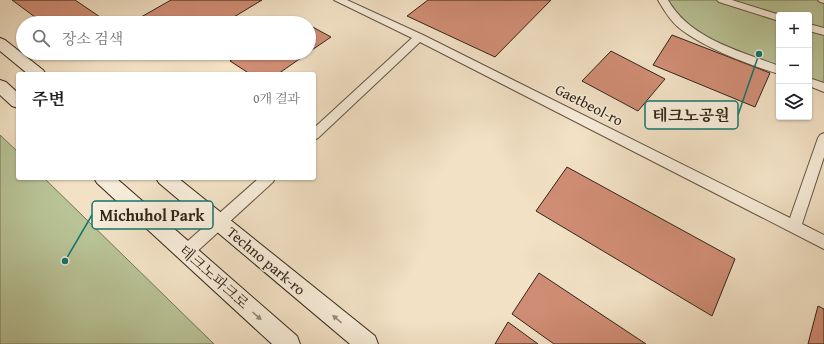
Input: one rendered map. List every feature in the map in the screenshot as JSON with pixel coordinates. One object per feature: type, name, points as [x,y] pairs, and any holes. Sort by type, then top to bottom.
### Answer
[{"type":"street","name":"Gaetbeol-ro","points":[[339,0],[418,37],[824,242]]},
{"type":"street","points":[[663,0],[668,13],[679,24],[700,38],[776,69]]},
{"type":"street","points":[[722,0],[776,17]]},
{"type":"street","points":[[812,28],[824,32]]},
{"type":"street","points":[[316,133],[418,37]]},
{"type":"street","points":[[0,43],[16,56]]},
{"type":"street","points":[[21,60],[36,72]]},
{"type":"street","points":[[812,83],[824,88]]},
{"type":"street","points":[[0,86],[16,100]]},
{"type":"street","points":[[794,227],[824,138]]},
{"type":"street","name":"테크노파크로","points":[[105,180],[289,344]]},
{"type":"street","name":"Techno park-ro","points":[[167,180],[367,344]]},
{"type":"street","points":[[186,252],[220,223],[266,180]]},
{"type":"green space","points":[[663,0],[824,0],[824,88],[812,83],[812,12],[776,12],[776,69],[700,38]]},
{"type":"green space","points":[[0,135],[16,150],[16,180],[46,180],[214,344],[0,344]]},
{"type":"building","points":[[12,0],[75,0],[99,16],[34,16]]},
{"type":"building","points":[[171,0],[262,0],[236,16],[143,16]]},
{"type":"building","points":[[428,0],[551,0],[495,57],[407,16]]},
{"type":"building","points":[[316,29],[331,37],[316,47]]},
{"type":"building","points":[[672,35],[770,73],[755,107],[653,65]]},
{"type":"building","points":[[611,51],[665,79],[638,111],[582,81]]},
{"type":"building","points":[[298,60],[281,72],[247,72],[230,61]]},
{"type":"building","points":[[567,167],[735,259],[712,316],[536,211]]},
{"type":"building","points":[[539,273],[646,344],[554,344],[512,314]]},
{"type":"building","points":[[818,306],[824,309],[824,344],[808,344]]},
{"type":"building","points":[[508,322],[538,344],[495,344]]},
{"type":"place","name":"테크노공원","points":[[759,54]]},
{"type":"place","name":"Michuhol Park","points":[[65,261]]}]
